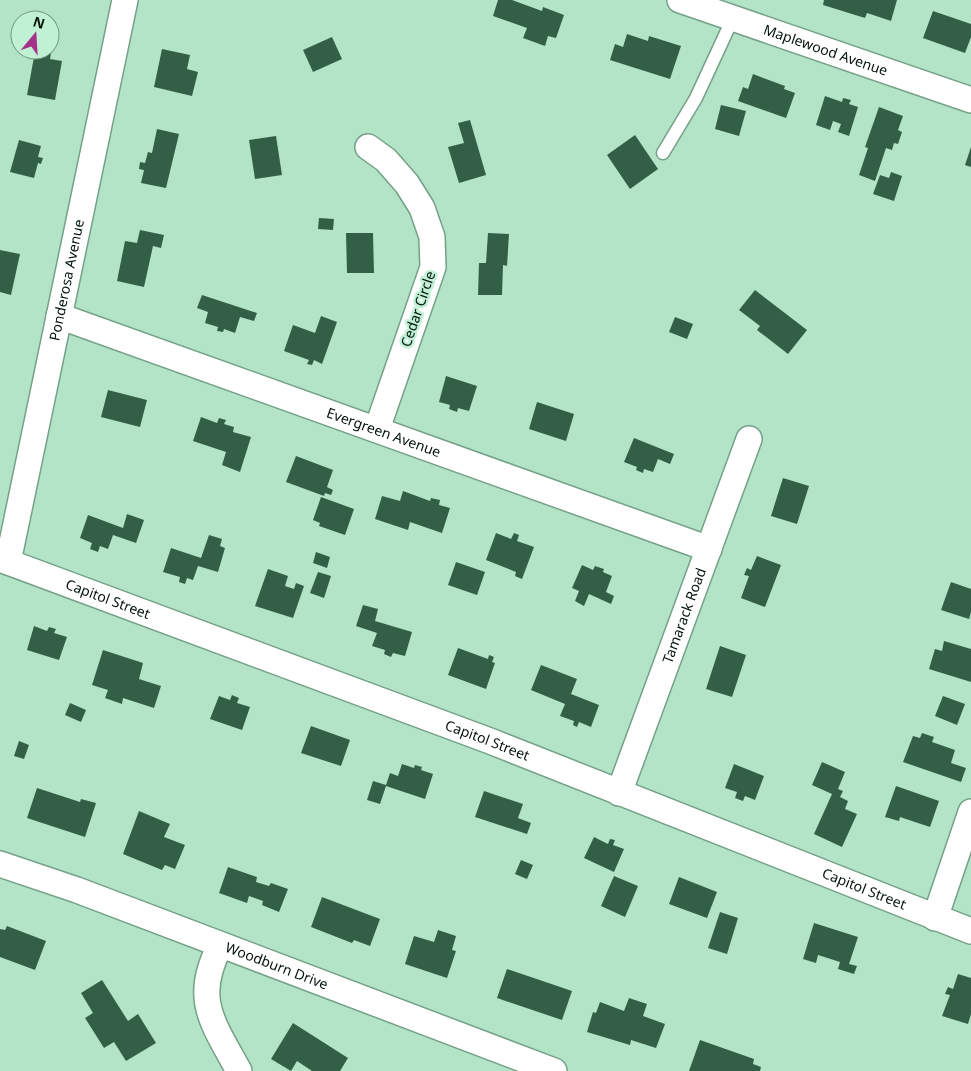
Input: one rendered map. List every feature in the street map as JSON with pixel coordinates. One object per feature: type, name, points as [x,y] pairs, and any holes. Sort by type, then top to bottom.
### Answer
[{"type":"street","name":"Ponderosa Avenue","points":[[4,561],[60,316],[126,0]]},
{"type":"street","name":"Maplewood Avenue","points":[[680,0],[971,100]]},
{"type":"street","name":"Cedar Circle","points":[[368,146],[386,160],[407,184],[422,208],[432,237],[433,267],[377,429]]},
{"type":"street","name":"Evergreen Avenue","points":[[60,316],[709,549]]},
{"type":"street","name":"Tamarack Road","points":[[619,793],[749,439]]},
{"type":"street","name":"Capitol Street","points":[[4,561],[490,741],[971,931]]},
{"type":"street","points":[[935,918],[971,812]]},
{"type":"street","name":"Woodburn Drive","points":[[0,864],[78,890],[220,946],[554,1071]]},
{"type":"street","points":[[220,946],[210,964],[205,998],[210,1016],[239,1071]]},
{"type":"lane","points":[[663,153],[696,98],[733,18]]},
{"type":"building","points":[[498,0],[512,0],[542,11],[543,7],[564,15],[556,38],[548,36],[545,46],[523,38],[527,28],[493,16]]},
{"type":"building","points":[[824,0],[897,0],[891,21],[867,13],[865,18],[823,5]]},
{"type":"building","points":[[933,11],[971,24],[971,37],[965,53],[923,38]]},
{"type":"building","points":[[627,34],[648,41],[649,36],[681,46],[670,79],[610,60],[615,44],[623,47]]},
{"type":"building","points":[[332,37],[342,59],[313,72],[303,50]]},
{"type":"building","points":[[162,49],[190,55],[187,69],[198,72],[192,96],[154,87]]},
{"type":"building","points":[[33,60],[62,61],[55,100],[27,95]]},
{"type":"building","points":[[753,74],[785,86],[784,89],[795,93],[786,118],[738,101],[743,87],[748,89]]},
{"type":"building","points":[[825,96],[842,102],[843,98],[851,100],[849,104],[858,107],[849,136],[838,132],[841,124],[833,121],[830,130],[816,125]]},
{"type":"building","points":[[721,105],[746,111],[739,136],[715,129]]},
{"type":"building","points":[[879,107],[903,116],[898,130],[902,132],[898,144],[894,143],[892,150],[886,148],[875,181],[859,175],[868,148],[865,147]]},
{"type":"building","points":[[470,120],[486,175],[459,183],[448,147],[464,143],[458,123]]},
{"type":"building","points":[[157,129],[179,134],[166,188],[141,183],[144,170],[139,169],[140,162],[145,163],[148,152],[152,153]]},
{"type":"building","points":[[635,135],[658,169],[630,189],[607,155]]},
{"type":"building","points":[[276,136],[282,175],[255,179],[249,140]]},
{"type":"building","points":[[19,140],[41,146],[38,157],[43,158],[41,164],[38,163],[34,178],[10,172]]},
{"type":"building","points":[[971,147],[971,167],[965,165]]},
{"type":"building","points":[[891,172],[902,176],[894,201],[873,194],[880,175],[889,178]]},
{"type":"building","points":[[319,218],[334,219],[333,230],[318,229]]},
{"type":"building","points":[[140,230],[164,235],[161,248],[153,246],[144,287],[117,281],[125,241],[137,243]]},
{"type":"building","points":[[346,233],[373,233],[374,273],[347,273]]},
{"type":"building","points":[[488,233],[509,234],[507,266],[503,265],[502,295],[478,295],[479,263],[486,263]]},
{"type":"building","points":[[0,250],[20,254],[11,295],[0,292]]},
{"type":"building","points":[[755,290],[807,330],[788,354],[757,330],[760,326],[739,310]]},
{"type":"building","points":[[202,295],[257,313],[254,321],[240,317],[235,333],[224,329],[223,332],[217,331],[218,327],[205,323],[208,312],[197,308]]},
{"type":"building","points":[[321,316],[337,322],[322,364],[314,360],[312,365],[307,364],[309,360],[284,351],[293,325],[315,333]]},
{"type":"building","points":[[675,317],[693,324],[687,339],[669,332]]},
{"type":"building","points":[[446,376],[477,386],[469,411],[458,408],[457,412],[449,409],[450,405],[439,402]]},
{"type":"building","points":[[108,390],[147,400],[140,427],[101,417]]},
{"type":"building","points":[[537,402],[574,414],[566,441],[529,429]]},
{"type":"building","points":[[201,417],[217,423],[219,418],[226,420],[224,424],[234,427],[233,432],[251,437],[240,472],[222,465],[226,452],[193,441]]},
{"type":"building","points":[[634,438],[674,454],[670,464],[658,459],[653,472],[644,469],[643,473],[636,470],[637,467],[624,462]]},
{"type":"building","points":[[296,456],[333,470],[327,487],[333,490],[331,495],[325,493],[324,496],[286,482]]},
{"type":"building","points":[[783,478],[809,486],[797,524],[771,516]]},
{"type":"building","points":[[403,491],[430,501],[431,498],[440,500],[439,505],[450,508],[442,533],[410,522],[408,530],[375,519],[382,496],[400,501]]},
{"type":"building","points":[[321,497],[354,509],[345,535],[319,526],[320,523],[313,520]]},
{"type":"building","points":[[127,514],[144,520],[136,543],[113,535],[108,549],[100,546],[98,552],[90,549],[92,543],[80,538],[88,515],[123,528]]},
{"type":"building","points":[[496,533],[511,539],[514,533],[519,535],[517,541],[534,547],[522,579],[515,576],[516,572],[486,560]]},
{"type":"building","points":[[209,535],[222,539],[220,546],[225,548],[218,572],[198,566],[193,580],[187,578],[185,584],[179,582],[180,577],[163,572],[171,548],[201,558]]},
{"type":"building","points":[[316,552],[330,557],[327,568],[313,563]]},
{"type":"building","points":[[757,556],[781,565],[765,607],[741,598],[749,576],[744,575],[747,568],[751,570]]},
{"type":"building","points":[[456,562],[485,572],[477,595],[448,585]]},
{"type":"building","points":[[582,565],[593,570],[595,566],[604,569],[603,572],[612,576],[606,592],[614,596],[611,604],[589,594],[584,606],[575,601],[579,591],[572,588]]},
{"type":"building","points":[[268,569],[288,576],[285,586],[294,589],[296,583],[304,586],[293,618],[255,606]]},
{"type":"building","points":[[318,572],[331,576],[324,598],[310,593]]},
{"type":"building","points":[[951,582],[971,589],[971,612],[969,619],[941,610]]},
{"type":"building","points":[[363,605],[378,609],[375,621],[412,632],[405,656],[393,653],[391,657],[384,654],[385,650],[372,646],[377,633],[356,626]]},
{"type":"building","points":[[34,626],[47,631],[49,627],[56,629],[54,633],[67,637],[59,660],[27,650]]},
{"type":"building","points":[[944,641],[971,649],[971,682],[929,669],[935,649],[942,651]]},
{"type":"building","points":[[720,646],[746,655],[732,697],[706,689]]},
{"type":"building","points":[[458,648],[488,659],[489,655],[494,657],[492,662],[495,663],[486,689],[448,675]]},
{"type":"building","points":[[103,650],[143,663],[139,679],[161,686],[154,708],[123,698],[122,704],[105,698],[108,690],[92,685]]},
{"type":"building","points":[[541,665],[577,679],[571,694],[599,705],[591,727],[579,722],[577,727],[573,725],[574,721],[560,716],[565,704],[531,690]]},
{"type":"building","points":[[232,695],[239,698],[237,703],[250,707],[242,730],[210,719],[219,696],[230,700]]},
{"type":"building","points":[[943,696],[965,704],[957,725],[935,716]]},
{"type":"building","points":[[70,703],[86,710],[81,722],[65,715]]},
{"type":"building","points":[[311,726],[350,740],[341,766],[301,753]]},
{"type":"building","points":[[922,733],[934,737],[932,742],[955,750],[951,763],[966,768],[961,782],[903,762],[913,736],[920,738]]},
{"type":"building","points":[[19,741],[29,745],[24,759],[14,756]]},
{"type":"building","points":[[822,762],[845,772],[838,789],[843,791],[840,797],[848,801],[845,809],[857,814],[842,847],[814,834],[832,794],[812,785]]},
{"type":"building","points":[[402,764],[414,768],[415,765],[422,767],[421,770],[433,774],[425,799],[386,786],[380,804],[367,800],[373,781],[386,785],[390,773],[398,776]]},
{"type":"building","points":[[734,764],[764,776],[755,800],[745,796],[743,801],[735,798],[737,792],[725,788]]},
{"type":"building","points":[[896,786],[939,801],[930,827],[900,817],[899,821],[885,817]]},
{"type":"building","points":[[37,788],[80,802],[81,799],[96,803],[85,837],[27,818]]},
{"type":"building","points":[[484,791],[523,804],[518,818],[531,823],[527,834],[475,817]]},
{"type":"building","points":[[139,811],[170,824],[164,837],[185,845],[175,869],[165,865],[162,870],[123,854]]},
{"type":"building","points":[[594,837],[608,844],[610,839],[615,840],[613,845],[624,849],[614,872],[584,858]]},
{"type":"building","points":[[521,860],[533,865],[527,879],[515,874]]},
{"type":"building","points":[[228,867],[257,877],[256,882],[269,886],[271,883],[288,889],[279,912],[262,905],[263,901],[249,896],[247,903],[219,893]]},
{"type":"building","points":[[614,876],[638,886],[625,917],[601,906]]},
{"type":"building","points":[[679,877],[717,892],[707,918],[669,904]]},
{"type":"building","points":[[322,897],[380,919],[370,946],[354,940],[352,943],[311,927]]},
{"type":"building","points":[[720,912],[738,918],[727,954],[708,948]]},
{"type":"building","points":[[814,923],[858,937],[849,964],[857,966],[854,974],[838,969],[840,962],[818,955],[816,963],[803,959]]},
{"type":"building","points":[[7,926],[46,941],[35,970],[0,957],[0,929],[5,930]]},
{"type":"building","points":[[438,930],[456,936],[452,950],[456,951],[447,978],[405,964],[414,936],[434,942]]},
{"type":"building","points":[[507,969],[572,991],[562,1020],[497,998]]},
{"type":"building","points":[[958,974],[971,978],[971,1014],[968,1024],[942,1016],[950,995],[945,994],[948,987],[953,989]]},
{"type":"building","points":[[102,980],[128,1021],[138,1014],[156,1043],[126,1061],[114,1042],[104,1048],[85,1018],[93,1013],[81,993]]},
{"type":"building","points":[[629,998],[647,1004],[643,1016],[665,1024],[656,1048],[631,1040],[630,1045],[587,1032],[593,1012],[596,1013],[600,1002],[624,1011]]},
{"type":"building","points":[[293,1023],[348,1058],[340,1071],[312,1071],[297,1061],[291,1071],[271,1059]]},
{"type":"building","points":[[700,1040],[754,1059],[753,1064],[761,1067],[760,1071],[689,1071]]}]
